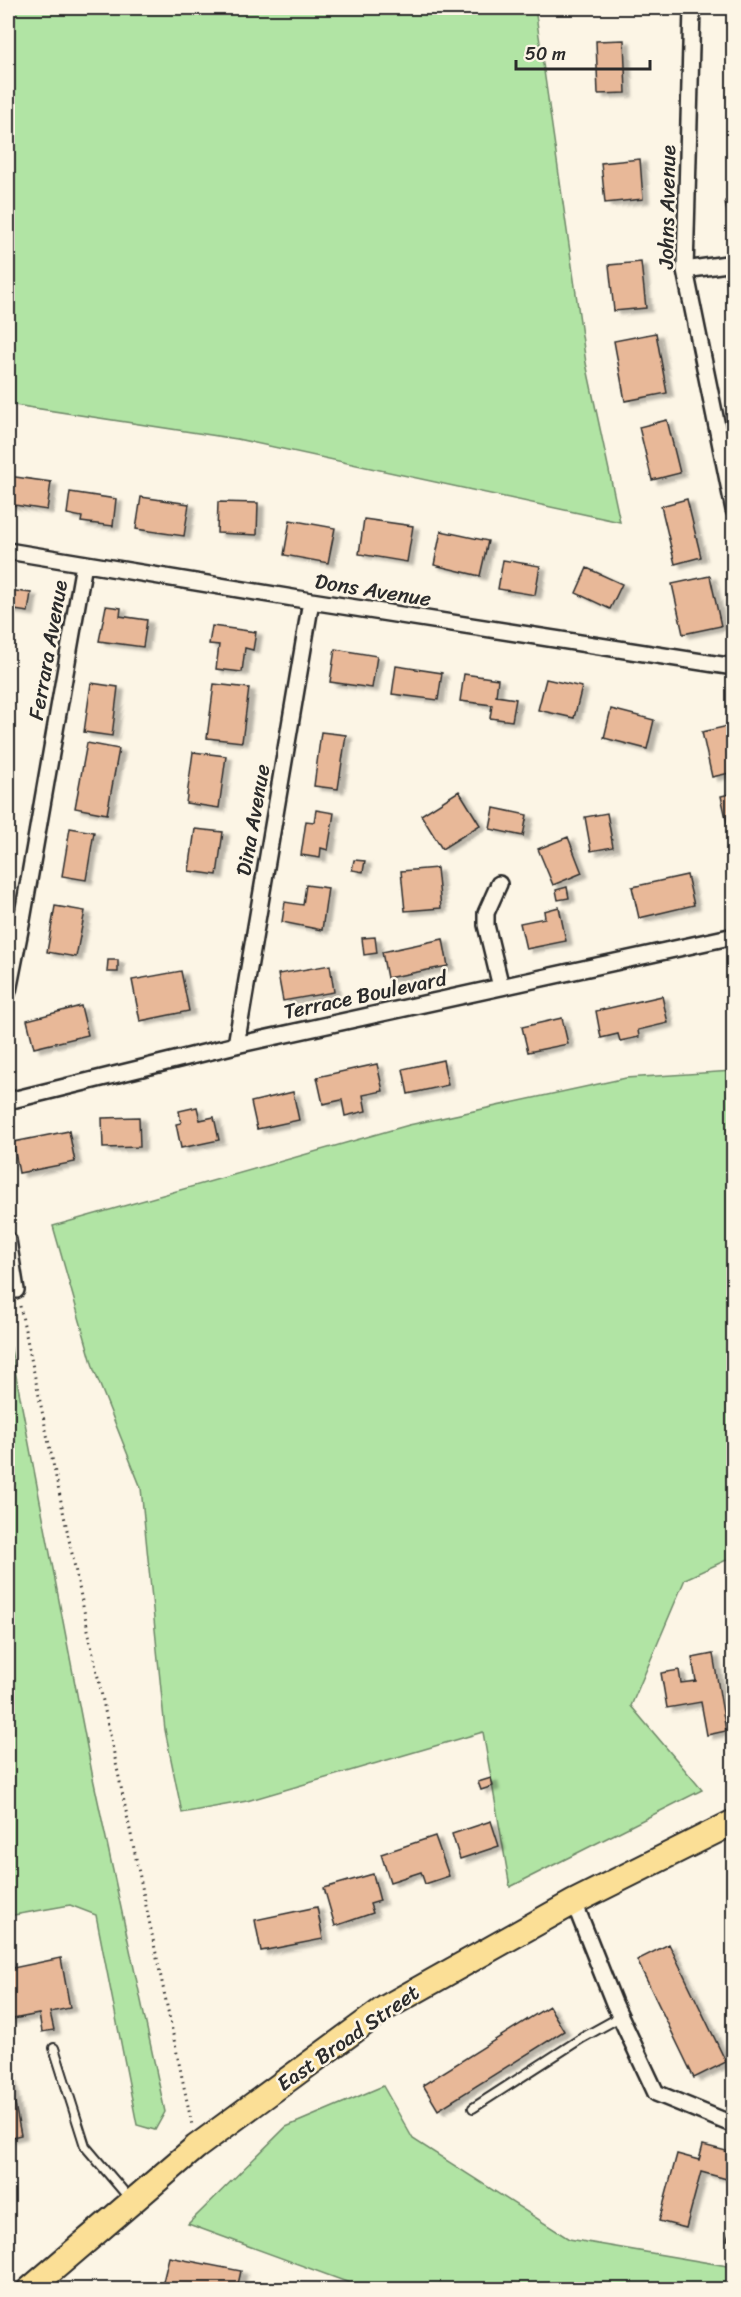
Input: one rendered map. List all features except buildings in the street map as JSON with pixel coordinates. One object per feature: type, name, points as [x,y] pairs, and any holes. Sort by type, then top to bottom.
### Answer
[{"type":"highway","name":"East Broad Street","points":[[28,2288],[196,2147],[385,2008],[574,1902],[734,1822]]},
{"type":"street","name":"Johns Avenue","points":[[692,8],[685,270],[734,510]]},
{"type":"street","points":[[685,270],[734,263]]},
{"type":"street","name":"Dons Avenue","points":[[8,551],[311,602],[734,667]]},
{"type":"street","name":"Ferrara Avenue","points":[[8,991],[84,564]]},
{"type":"street","name":"Dina Avenue","points":[[236,1045],[311,602]]},
{"type":"street","points":[[499,884],[486,913],[486,925],[501,987]]},
{"type":"street","name":"Terrace Boulevard","points":[[8,1101],[236,1045],[734,936]]},
{"type":"street","points":[[8,1239],[16,1290]]},
{"type":"street","points":[[574,1902],[620,2017],[656,2093],[734,2125]]},
{"type":"lane","points":[[473,2108],[582,2038],[620,2017]]},
{"type":"lane","points":[[54,2048],[85,2146],[133,2201]]},
{"type":"lane","points":[[8,2285],[28,2288]]},
{"type":"path","points":[[16,1290],[196,2147]]},
{"type":"green space","points":[[8,8],[535,8],[586,363],[620,522],[237,439],[8,404]]},
{"type":"green space","points":[[733,1071],[733,1557],[685,1579],[631,1706],[702,1790],[510,1887],[483,1732],[247,1801],[182,1813],[165,1730],[141,1488],[94,1370],[53,1226],[409,1125],[626,1078]]},
{"type":"green space","points":[[8,1334],[93,1778],[165,2112],[155,2130],[137,2125],[96,1915],[70,1905],[8,1916]]},
{"type":"green space","points":[[383,2086],[413,2139],[569,2239],[733,2267],[733,2289],[366,2289],[188,2224],[286,2127]]}]
